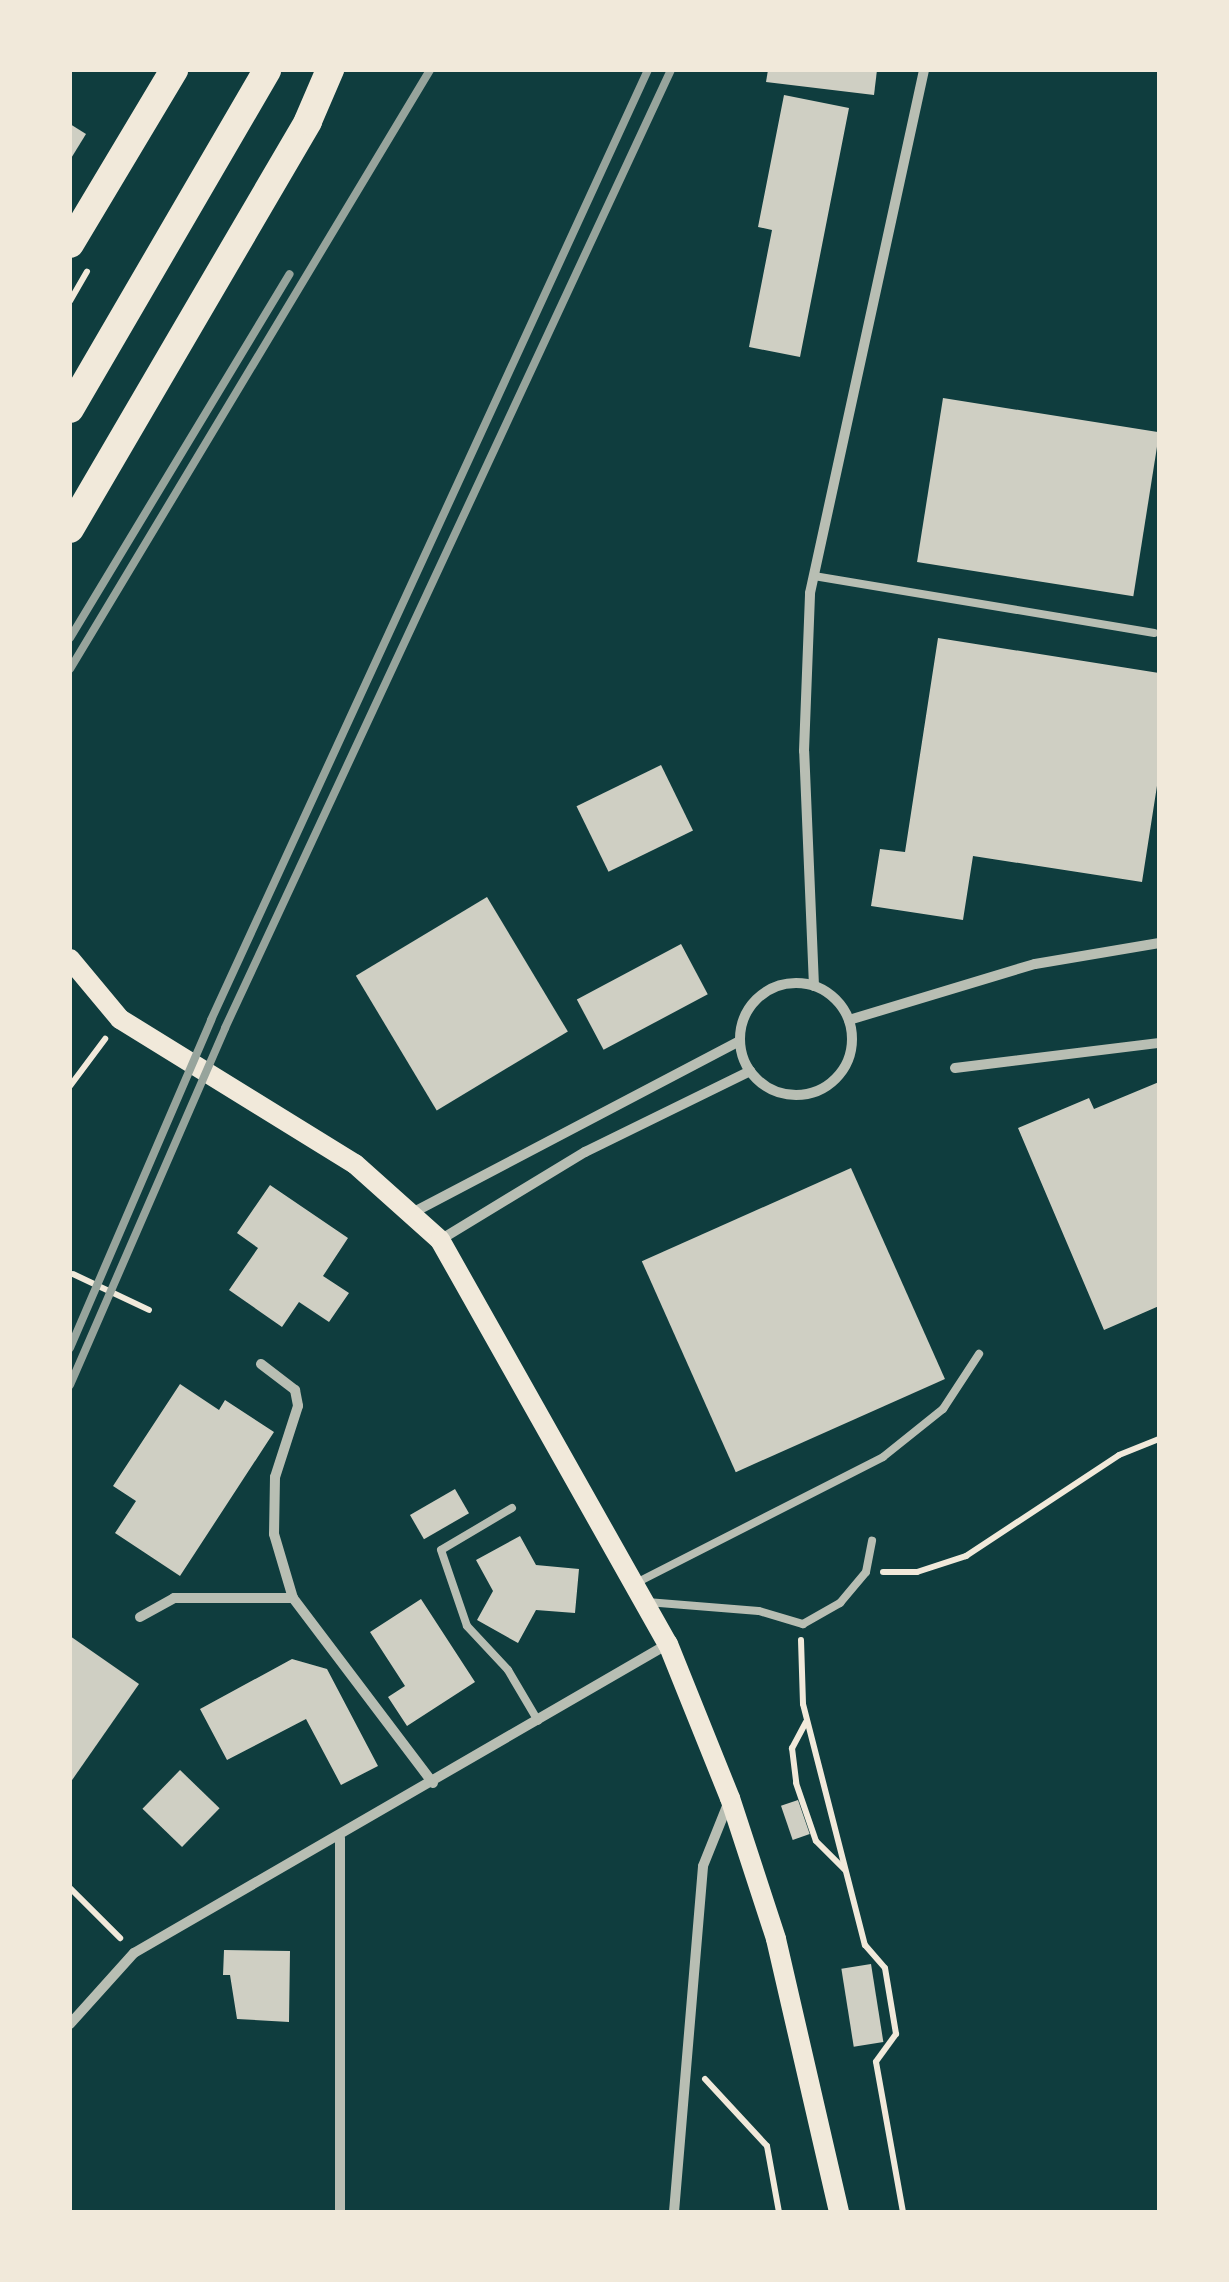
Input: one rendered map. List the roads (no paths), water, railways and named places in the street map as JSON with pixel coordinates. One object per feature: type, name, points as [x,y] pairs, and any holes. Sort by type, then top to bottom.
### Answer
[{"type":"highway","points":[[70,244],[174,70]]},
{"type":"highway","points":[[70,409],[194,202],[267,70]]},
{"type":"highway","points":[[250,105],[280,70]]},
{"type":"highway","points":[[70,529],[308,121],[330,70]]},
{"type":"main road","points":[[70,959],[120,1019],[355,1164],[414,1212],[440,1240],[668,1644],[730,1798],[776,1939],[839,2212]]},
{"type":"street","points":[[814,986],[778,986],[763,994],[750,1007],[740,1041],[750,1071],[763,1084],[796,1095],[830,1084],[850,1055],[849,1020],[814,986],[804,751],[814,576],[924,70]]},
{"type":"street","points":[[849,1020],[1035,964],[1159,943]]},
{"type":"street","points":[[414,1212],[740,1041]]},
{"type":"street","points":[[955,1068],[1159,1043]]},
{"type":"street","points":[[440,1240],[584,1152],[750,1071]]},
{"type":"street","points":[[261,1364],[295,1390],[298,1406],[274,1476],[274,1534],[294,1598],[432,1783]]},
{"type":"street","points":[[140,1617],[174,1598],[294,1598]]},
{"type":"street","points":[[70,2024],[134,1954],[340,1838],[668,1644]]},
{"type":"street","points":[[674,2212],[682,2058],[703,1866],[730,1798]]},
{"type":"street","points":[[340,1838],[340,2212]]},
{"type":"lane","points":[[814,576],[1154,633]]},
{"type":"lane","points":[[641,1593],[883,1456],[942,1409],[980,1354]]},
{"type":"lane","points":[[512,1508],[441,1550],[467,1626],[508,1670],[538,1721]]},
{"type":"lane","points":[[641,1593],[759,1611],[803,1624],[840,1604],[866,1572],[872,1541]]},
{"type":"railway","points":[[70,669],[430,70]]},
{"type":"railway","points":[[70,1348],[211,1020],[648,70]]},
{"type":"railway","points":[[70,1385],[225,1028],[671,70]]},
{"type":"railway","points":[[70,638],[290,274]]}]
